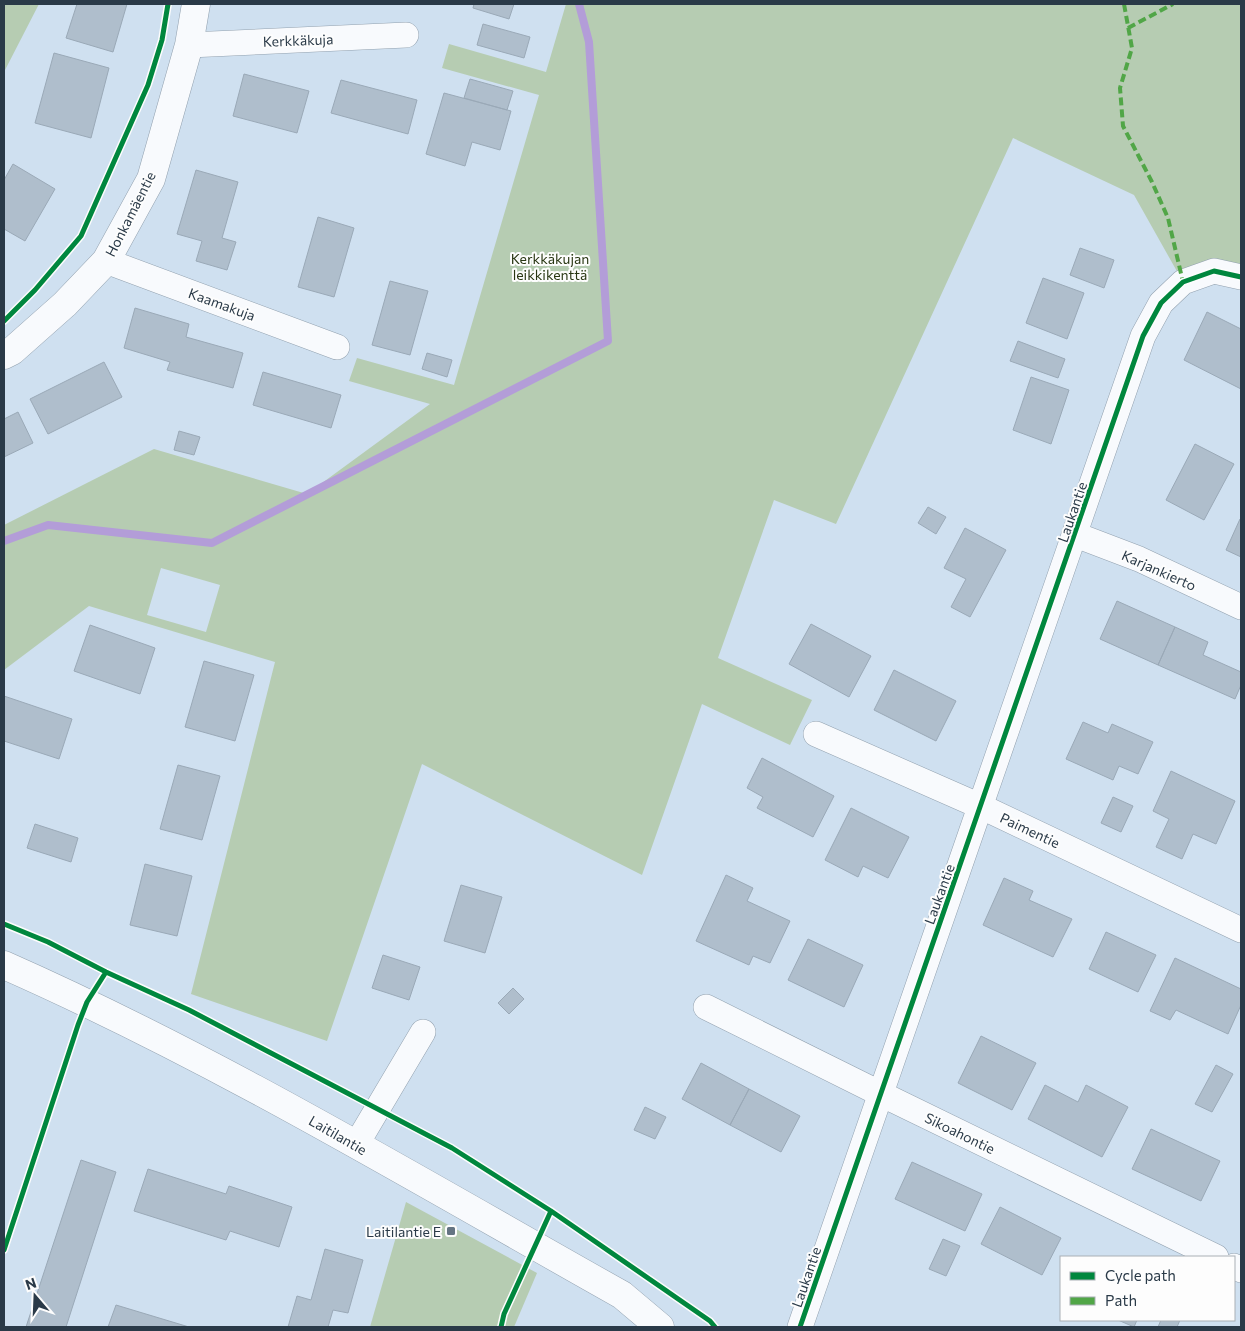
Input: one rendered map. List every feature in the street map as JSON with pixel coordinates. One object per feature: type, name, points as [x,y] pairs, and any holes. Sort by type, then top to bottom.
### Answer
[{"type":"street","name":"Honkamäentie","points":[[4,355],[12,351],[64,304],[106,261],[150,179],[189,45],[196,4]]},
{"type":"street","name":"Kerkkäkuja","points":[[189,45],[406,35]]},
{"type":"street","name":"Kaamakuja","points":[[106,261],[337,347]]},
{"type":"street","name":"Laukantie","points":[[800,1327],[880,1093],[982,807],[1143,336],[1161,303],[1183,282],[1214,271],[1241,277]]},
{"type":"street","name":"Karjankierto","points":[[1076,535],[1139,559],[1241,608]]},
{"type":"street","name":"Paimentie","points":[[816,734],[982,807],[1241,930]]},
{"type":"street","name":"Laitilantie","points":[[4,965],[87,1002],[281,1103],[622,1295],[660,1327]]},
{"type":"street","name":"Sikoahontie","points":[[706,1006],[1214,1256]]},
{"type":"street","points":[[356,1145],[423,1032]]},
{"type":"green space","points":[[4,4],[39,4],[4,72]]},
{"type":"green space","name":"Kerkkäkujan leikkikenttä","points":[[566,4],[1241,4],[1241,277],[1183,282],[1134,195],[1013,138],[836,524],[774,500],[718,658],[812,700],[790,745],[702,704],[642,875],[422,764],[327,1041],[191,994],[275,662],[89,606],[4,670],[4,525],[154,449],[307,494],[430,404],[349,381],[357,358],[454,385],[539,95],[442,68],[449,44],[546,72]],"holes":[[[161,568],[220,585],[206,632],[147,615]]]},
{"type":"green space","points":[[406,1202],[537,1273],[514,1327],[370,1327]]},
{"type":"building","points":[[77,4],[127,4],[113,52],[66,38]]},
{"type":"building","points":[[474,4],[514,4],[509,19],[473,8]]},
{"type":"building","points":[[483,24],[530,37],[524,58],[477,45]]},
{"type":"building","points":[[54,53],[109,68],[91,138],[35,123]]},
{"type":"building","points":[[244,74],[309,91],[297,133],[233,116]]},
{"type":"building","points":[[470,79],[513,91],[507,110],[464,98]]},
{"type":"building","points":[[341,80],[417,100],[408,134],[331,113]]},
{"type":"building","points":[[444,93],[511,111],[500,150],[472,142],[465,166],[426,154]]},
{"type":"building","points":[[13,164],[55,189],[25,241],[4,229],[4,180]]},
{"type":"building","points":[[196,170],[238,182],[222,238],[236,242],[227,270],[196,261],[202,241],[177,234]]},
{"type":"building","points":[[318,217],[354,228],[334,297],[298,287]]},
{"type":"building","points":[[1080,248],[1114,260],[1104,288],[1070,275]]},
{"type":"building","points":[[1043,278],[1084,293],[1067,339],[1026,323]]},
{"type":"building","points":[[390,281],[428,291],[410,355],[372,345]]},
{"type":"building","points":[[135,308],[189,324],[186,337],[243,353],[233,388],[167,370],[170,362],[124,348]]},
{"type":"building","points":[[1207,312],[1241,329],[1241,389],[1184,360]]},
{"type":"building","points":[[1018,341],[1065,359],[1058,378],[1010,361]]},
{"type":"building","points":[[427,353],[452,360],[447,377],[422,369]]},
{"type":"building","points":[[104,362],[122,397],[48,434],[30,399]]},
{"type":"building","points":[[263,372],[341,395],[331,428],[253,405]]},
{"type":"building","points":[[1031,377],[1069,390],[1051,444],[1013,430]]},
{"type":"building","points":[[18,412],[33,443],[4,457],[4,419]]},
{"type":"building","points":[[179,431],[200,437],[194,455],[174,450]]},
{"type":"building","points":[[1195,444],[1234,464],[1204,520],[1166,500]]},
{"type":"building","points":[[928,507],[946,517],[936,534],[918,523]]},
{"type":"building","points":[[1241,519],[1241,557],[1226,550]]},
{"type":"building","points":[[965,528],[1006,550],[970,617],[951,607],[966,579],[944,568]]},
{"type":"building","points":[[1117,601],[1175,627],[1158,665],[1100,639]]},
{"type":"building","points":[[811,624],[871,656],[849,697],[789,664]]},
{"type":"building","points":[[90,625],[155,648],[140,694],[74,671]]},
{"type":"building","points":[[1175,627],[1208,642],[1203,655],[1241,672],[1241,685],[1235,699],[1158,665]]},
{"type":"building","points":[[204,661],[254,675],[235,741],[185,727]]},
{"type":"building","points":[[894,670],[956,701],[936,741],[874,710]]},
{"type":"building","points":[[4,696],[72,719],[59,759],[4,741]]},
{"type":"building","points":[[1083,722],[1108,733],[1112,724],[1153,742],[1138,774],[1119,766],[1113,780],[1066,759]]},
{"type":"building","points":[[762,758],[834,796],[813,837],[757,808],[763,797],[747,788]]},
{"type":"building","points":[[178,765],[220,776],[202,840],[160,829]]},
{"type":"building","points":[[1171,771],[1235,801],[1216,844],[1193,834],[1182,859],[1156,847],[1169,819],[1153,811]]},
{"type":"building","points":[[1113,797],[1133,806],[1121,832],[1101,823]]},
{"type":"building","points":[[851,808],[909,837],[888,878],[863,866],[858,877],[825,860]]},
{"type":"building","points":[[35,824],[78,838],[71,862],[27,848]]},
{"type":"building","points":[[145,864],[192,876],[177,936],[130,925]]},
{"type":"building","points":[[726,875],[753,888],[747,901],[790,921],[770,963],[753,956],[749,965],[696,941]]},
{"type":"building","points":[[1004,878],[1033,891],[1029,900],[1072,919],[1053,957],[983,925]]},
{"type":"building","points":[[461,885],[502,897],[485,953],[444,941]]},
{"type":"building","points":[[1106,932],[1156,955],[1138,992],[1089,969]]},
{"type":"building","points":[[808,939],[863,965],[844,1007],[788,980]]},
{"type":"building","points":[[383,955],[420,967],[409,1000],[372,988]]},
{"type":"building","points":[[1175,958],[1241,989],[1241,1005],[1228,1034],[1176,1010],[1170,1020],[1150,1011]]},
{"type":"building","points":[[513,988],[524,999],[509,1014],[498,1003]]},
{"type":"building","points":[[981,1036],[1036,1063],[1012,1110],[958,1083]]},
{"type":"building","points":[[701,1063],[749,1089],[730,1125],[682,1099]]},
{"type":"building","points":[[1216,1065],[1233,1074],[1212,1112],[1195,1104]]},
{"type":"building","points":[[1045,1085],[1078,1102],[1086,1085],[1128,1107],[1102,1157],[1028,1119]]},
{"type":"building","points":[[749,1089],[800,1116],[781,1152],[730,1125]]},
{"type":"building","points":[[645,1107],[666,1117],[655,1139],[634,1130]]},
{"type":"building","points":[[1151,1129],[1220,1161],[1201,1201],[1132,1169]]},
{"type":"building","points":[[81,1160],[116,1172],[66,1327],[26,1327]]},
{"type":"building","points":[[912,1162],[982,1194],[965,1231],[895,1199]]},
{"type":"building","points":[[148,1169],[226,1194],[229,1186],[292,1207],[279,1247],[230,1231],[226,1240],[134,1211]]},
{"type":"building","points":[[1000,1207],[1061,1238],[1042,1275],[981,1244]]},
{"type":"building","points":[[943,1239],[960,1246],[946,1276],[929,1269]]},
{"type":"building","points":[[325,1249],[363,1260],[348,1313],[333,1310],[328,1327],[288,1327],[297,1296],[311,1300]]},
{"type":"building","points":[[116,1305],[189,1327],[108,1327]]},
{"type":"building","points":[[1120,1321],[1137,1321],[1134,1327]]},
{"type":"building","points":[[1161,1321],[1180,1321],[1177,1327],[1158,1327]]},
{"type":"waterway","points":[[4,541],[48,525],[212,543],[608,341],[589,42],[579,4]]},
{"type":"marked path","points":[[1124,4],[1132,48],[1120,88],[1123,126],[1168,218],[1183,282]]},
{"type":"marked path","points":[[1128,28],[1173,4]]},
{"type":"cycle path","points":[[4,321],[35,290],[81,236],[148,85],[162,40],[168,4]]},
{"type":"cycle path","points":[[800,1327],[1143,336],[1161,303],[1183,282],[1214,271],[1241,277]]},
{"type":"cycle path","points":[[4,924],[48,942],[106,972],[189,1010],[452,1148],[551,1211],[710,1321],[715,1327]]},
{"type":"cycle path","points":[[4,1250],[78,1025],[87,1002],[106,972]]},
{"type":"cycle path","points":[[501,1327],[504,1314],[551,1211]]},
{"type":"place","name":"Laitilantie E","points":[[451,1231]]}]
